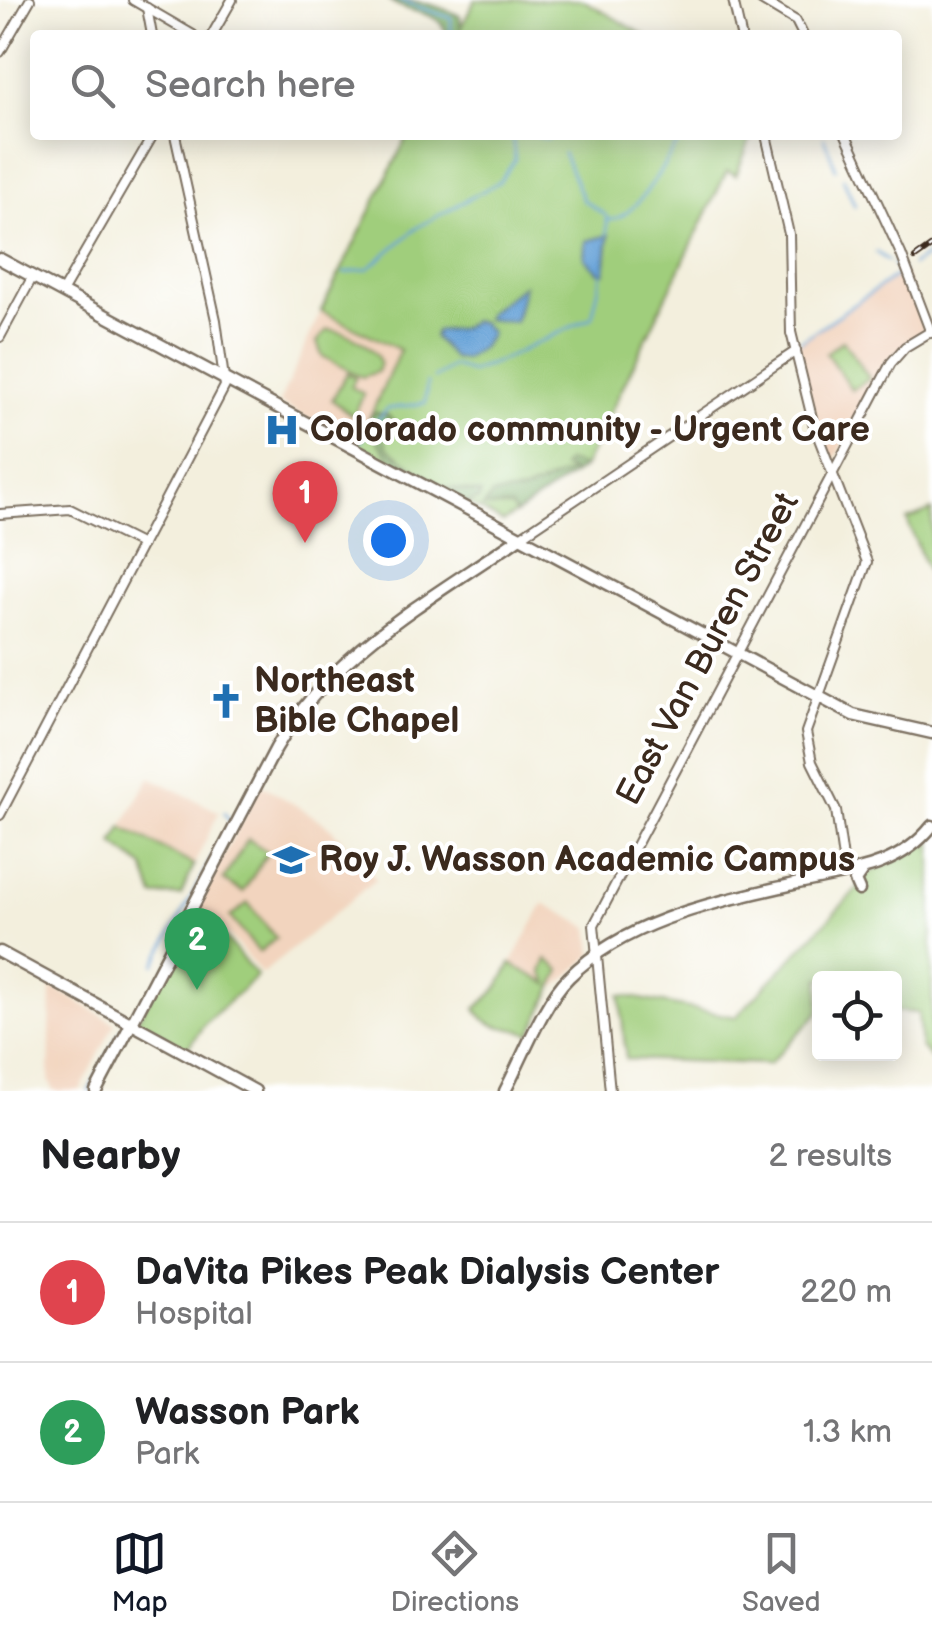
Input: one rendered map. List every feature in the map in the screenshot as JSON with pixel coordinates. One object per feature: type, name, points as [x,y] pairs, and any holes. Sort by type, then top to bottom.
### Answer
[{"type":"main road","points":[[0,259],[816,697],[844,710],[932,733]]},
{"type":"main road","points":[[96,1091],[276,748],[318,686],[379,634],[520,537]]},
{"type":"main road","points":[[844,710],[894,715],[932,725]]},
{"type":"main road","points":[[859,890],[855,879],[912,839],[932,814]]},
{"type":"main road","points":[[505,1091],[560,987],[632,932],[711,903],[866,868],[900,855],[932,826]]},
{"type":"main road","points":[[0,952],[255,1091]]},
{"type":"street","points":[[0,52],[30,0]]},
{"type":"street","points":[[133,0],[184,30]]},
{"type":"street","points":[[215,30],[232,0]]},
{"type":"street","points":[[733,0],[740,30]]},
{"type":"street","points":[[761,0],[796,21],[801,30]]},
{"type":"street","points":[[146,8],[151,30]]},
{"type":"street","points":[[62,292],[151,140]]},
{"type":"street","points":[[0,815],[226,380],[177,140]]},
{"type":"street","points":[[767,140],[788,230],[791,336],[813,423],[866,554],[867,570],[808,716],[806,742],[836,810],[844,872]]},
{"type":"street","points":[[848,140],[901,254],[931,334]]},
{"type":"street","points":[[0,337],[32,276]]},
{"type":"street","name":"East Van Buren Street","points":[[610,1091],[595,922],[895,357],[931,334]]},
{"type":"street","points":[[782,360],[791,336]]},
{"type":"street","points":[[520,537],[782,360],[797,355]]},
{"type":"street","points":[[0,514],[70,509],[142,545]]},
{"type":"shaded area","points":[[904,272],[926,331],[891,357],[832,464],[816,424],[797,345]]},
{"type":"shaded area","points":[[321,311],[400,350],[357,446],[279,403]]},
{"type":"shaded area","points":[[150,777],[219,812],[194,865],[122,827]]},
{"type":"shaded area","name":"Roy J. Wasson Academic Campus","points":[[261,784],[328,825],[376,879],[262,974],[230,936],[194,911]]},
{"type":"shaded area","points":[[544,903],[590,928],[593,954],[556,987],[511,964]]},
{"type":"shaded area","points":[[51,986],[115,1023],[80,1091],[54,1091],[49,1080]]},
{"type":"green space","points":[[389,0],[442,8],[460,16],[461,30],[445,30],[430,16]]},
{"type":"green space","points":[[475,0],[583,0],[635,30],[460,30]]},
{"type":"green space","points":[[406,140],[750,140],[736,175],[727,171],[584,467],[503,522],[357,446],[400,350],[321,311]]},
{"type":"green space","points":[[327,330],[365,344],[380,362],[377,372],[362,377],[322,356],[317,342]]},
{"type":"green space","points":[[843,340],[869,378],[852,390],[826,353]]},
{"type":"green space","points":[[347,373],[356,377],[351,387],[364,394],[353,416],[332,400]]},
{"type":"green space","points":[[373,412],[387,415],[394,422],[382,432],[387,448],[439,486],[481,494],[478,500],[465,504],[412,475],[390,457],[373,433],[361,438]]},
{"type":"green space","points":[[567,462],[584,467],[516,514],[511,507],[483,507],[492,495],[523,492],[572,471],[562,467]]},
{"type":"green space","points":[[932,510],[932,582],[907,520]]},
{"type":"green space","points":[[122,827],[194,865],[181,895],[154,896],[144,867],[113,844]]},
{"type":"green space","points":[[248,839],[268,852],[243,892],[223,880]]},
{"type":"green space","points":[[932,842],[932,1059],[921,1048],[918,1013],[902,1012],[902,971],[812,971],[812,1019],[769,1064],[626,1059],[620,995],[736,1017],[859,887],[861,877]]},
{"type":"green space","points":[[248,903],[276,938],[259,952],[230,917]]},
{"type":"green space","points":[[194,916],[226,939],[257,976],[206,1022],[187,1049],[137,1021]]},
{"type":"green space","points":[[547,959],[561,970],[531,1034],[493,1025],[481,1016],[476,1009],[498,988],[511,964],[549,984],[542,972]]},
{"type":"water","points":[[609,235],[605,273],[599,272],[585,259],[586,241]]},
{"type":"water","points":[[524,285],[515,322],[486,319],[489,312]]},
{"type":"water","points":[[473,321],[481,322],[491,333],[481,348],[464,359],[453,358],[434,337],[436,331],[459,329]]},
{"type":"waterway","points":[[398,0],[451,18],[451,30]]},
{"type":"waterway","points":[[608,220],[620,217],[641,199],[681,140]]},
{"type":"waterway","points":[[825,140],[836,169]]},
{"type":"waterway","points":[[344,273],[368,269],[418,227],[499,182],[515,160],[513,143]]},
{"type":"waterway","points":[[563,153],[583,200],[607,216],[607,235]]},
{"type":"waterway","points":[[843,178],[855,206]]},
{"type":"waterway","points":[[876,252],[888,261]]},
{"type":"waterway","points":[[912,265],[932,252]]},
{"type":"waterway","points":[[893,264],[899,272]]},
{"type":"waterway","points":[[800,341],[903,271]]},
{"type":"waterway","points":[[502,360],[592,317],[602,273]]},
{"type":"waterway","points":[[434,378],[453,366],[471,372],[499,361]]},
{"type":"waterway","points":[[360,442],[387,409],[425,403],[427,383]]},
{"type":"waterway","points":[[155,964],[231,823],[224,813]]},
{"type":"waterway","points":[[89,1091],[122,1028]]},
{"type":"railway","points":[[915,258],[932,246]]},
{"type":"place","name":"Colorado community - Urgent Care","points":[[282,430]]},
{"type":"place","name":"DaVita Pikes Peak Dialysis Center","points":[[305,543]]},
{"type":"place","name":"Northeast Bible Chapel","points":[[226,701]]},
{"type":"place","name":"Roy J. Wasson Academic Campus","points":[[291,860]]},
{"type":"place","name":"Wasson Park","points":[[197,990]]}]
